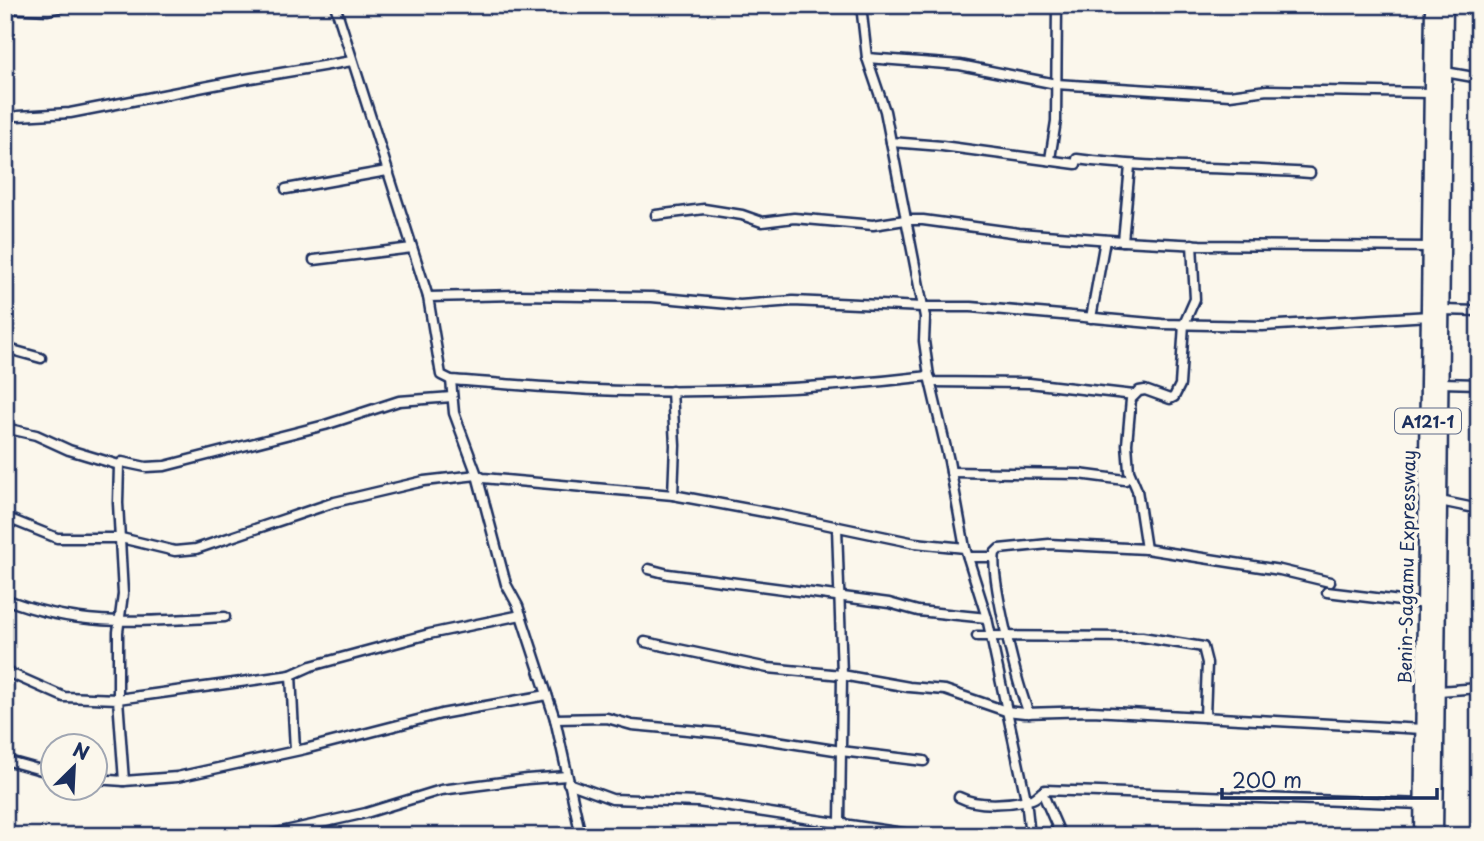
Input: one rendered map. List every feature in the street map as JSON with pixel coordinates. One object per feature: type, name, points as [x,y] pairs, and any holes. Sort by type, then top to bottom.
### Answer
[{"type":"highway","name":"Benin-Sagamu Expressway","points":[[1422,836],[1424,604],[1436,313],[1430,247],[1433,5]]},
{"type":"highway","name":"A121-1","points":[[1436,836],[1441,383],[1436,313],[1445,5]]},
{"type":"street","points":[[5,8],[48,10],[71,5]]},
{"type":"street","points":[[335,5],[428,297],[441,375],[451,380],[563,389],[672,391],[809,388],[929,376]]},
{"type":"street","points":[[861,5],[867,58],[885,111],[923,307],[929,376],[965,548],[987,618],[1006,711],[1030,799],[1030,836]]},
{"type":"street","points":[[1051,159],[1056,121],[1057,5]]},
{"type":"street","points":[[1075,5],[1100,9]]},
{"type":"street","points":[[867,58],[960,65],[1056,84],[1230,95],[1267,90],[1431,93]]},
{"type":"street","points":[[18,116],[69,113],[352,61]]},
{"type":"street","points":[[1444,72],[1479,78]]},
{"type":"street","points":[[891,142],[1130,166],[1234,167],[1310,173]]},
{"type":"street","points":[[1123,241],[1130,166]]},
{"type":"street","points":[[286,189],[387,171]]},
{"type":"street","points":[[656,215],[704,209],[743,215],[762,222],[794,218],[873,225],[905,220],[947,222],[1019,233],[1123,241],[1430,247]]},
{"type":"street","points":[[1091,318],[1105,240]]},
{"type":"street","points":[[1146,549],[1137,490],[1128,463],[1131,399],[1144,390],[1166,398],[1174,397],[1182,372],[1184,324],[1195,299],[1192,244]]},
{"type":"street","points":[[314,260],[412,248]]},
{"type":"street","points":[[428,297],[652,297],[740,305],[793,301],[971,307],[1091,318],[1262,326],[1479,311]]},
{"type":"street","points":[[5,348],[41,358]]},
{"type":"street","points":[[929,376],[932,382],[1029,383],[1134,395]]},
{"type":"street","points":[[451,380],[454,413],[477,475],[506,584],[521,615],[555,719],[581,836]]},
{"type":"street","points":[[1441,383],[1479,384]]},
{"type":"street","points":[[672,391],[675,445],[673,495]]},
{"type":"street","points":[[5,428],[36,435],[69,450],[119,464],[122,461],[146,467],[165,466],[325,425],[399,401],[453,397]]},
{"type":"street","points":[[119,464],[118,503],[123,594],[119,623],[118,699],[124,781]]},
{"type":"street","points":[[951,472],[1079,474],[1125,480]]},
{"type":"street","points":[[5,517],[57,538],[121,538],[175,551],[196,549],[335,502],[424,481],[477,475],[483,478],[673,495],[915,543],[965,548]]},
{"type":"street","points":[[1440,501],[1479,509]]},
{"type":"street","points":[[837,527],[842,674],[840,822]]},
{"type":"street","points":[[1029,713],[1021,694],[995,580],[993,557],[999,549],[1049,544],[1146,549],[1280,570],[1330,582]]},
{"type":"street","points":[[968,557],[993,557]]},
{"type":"street","points":[[649,569],[668,574],[889,603],[918,611],[987,618]]},
{"type":"street","points":[[1327,592],[1424,604]]},
{"type":"street","points":[[5,599],[47,614],[119,623],[225,617]]},
{"type":"street","points":[[5,671],[64,696],[118,699],[291,675],[311,666],[429,634],[521,615]]},
{"type":"street","points":[[977,636],[1111,634]]},
{"type":"street","points":[[977,636],[1008,635]]},
{"type":"street","points":[[991,637],[1008,635]]},
{"type":"street","points":[[977,636],[1142,637],[1203,647],[1207,663],[1205,717]]},
{"type":"street","points":[[645,642],[768,668],[842,674],[909,687],[944,690],[1006,711],[1092,711],[1423,729]]},
{"type":"street","points":[[291,675],[296,750]]},
{"type":"street","points":[[1000,677],[1019,679]]},
{"type":"street","points":[[1439,691],[1479,688]]},
{"type":"street","points":[[108,780],[177,777],[441,714],[547,695]]},
{"type":"street","points":[[555,719],[607,718],[632,725],[733,734],[924,761]]},
{"type":"street","points":[[5,760],[38,769]]},
{"type":"street","points":[[263,836],[376,810],[441,790],[527,779],[567,780],[612,799],[698,802],[923,836]]},
{"type":"street","points":[[1030,799],[1042,792],[1151,793],[1422,804]]},
{"type":"street","points":[[1042,792],[1059,831],[1058,836]]},
{"type":"street","points":[[959,797],[973,804],[1030,799],[1046,801]]}]
